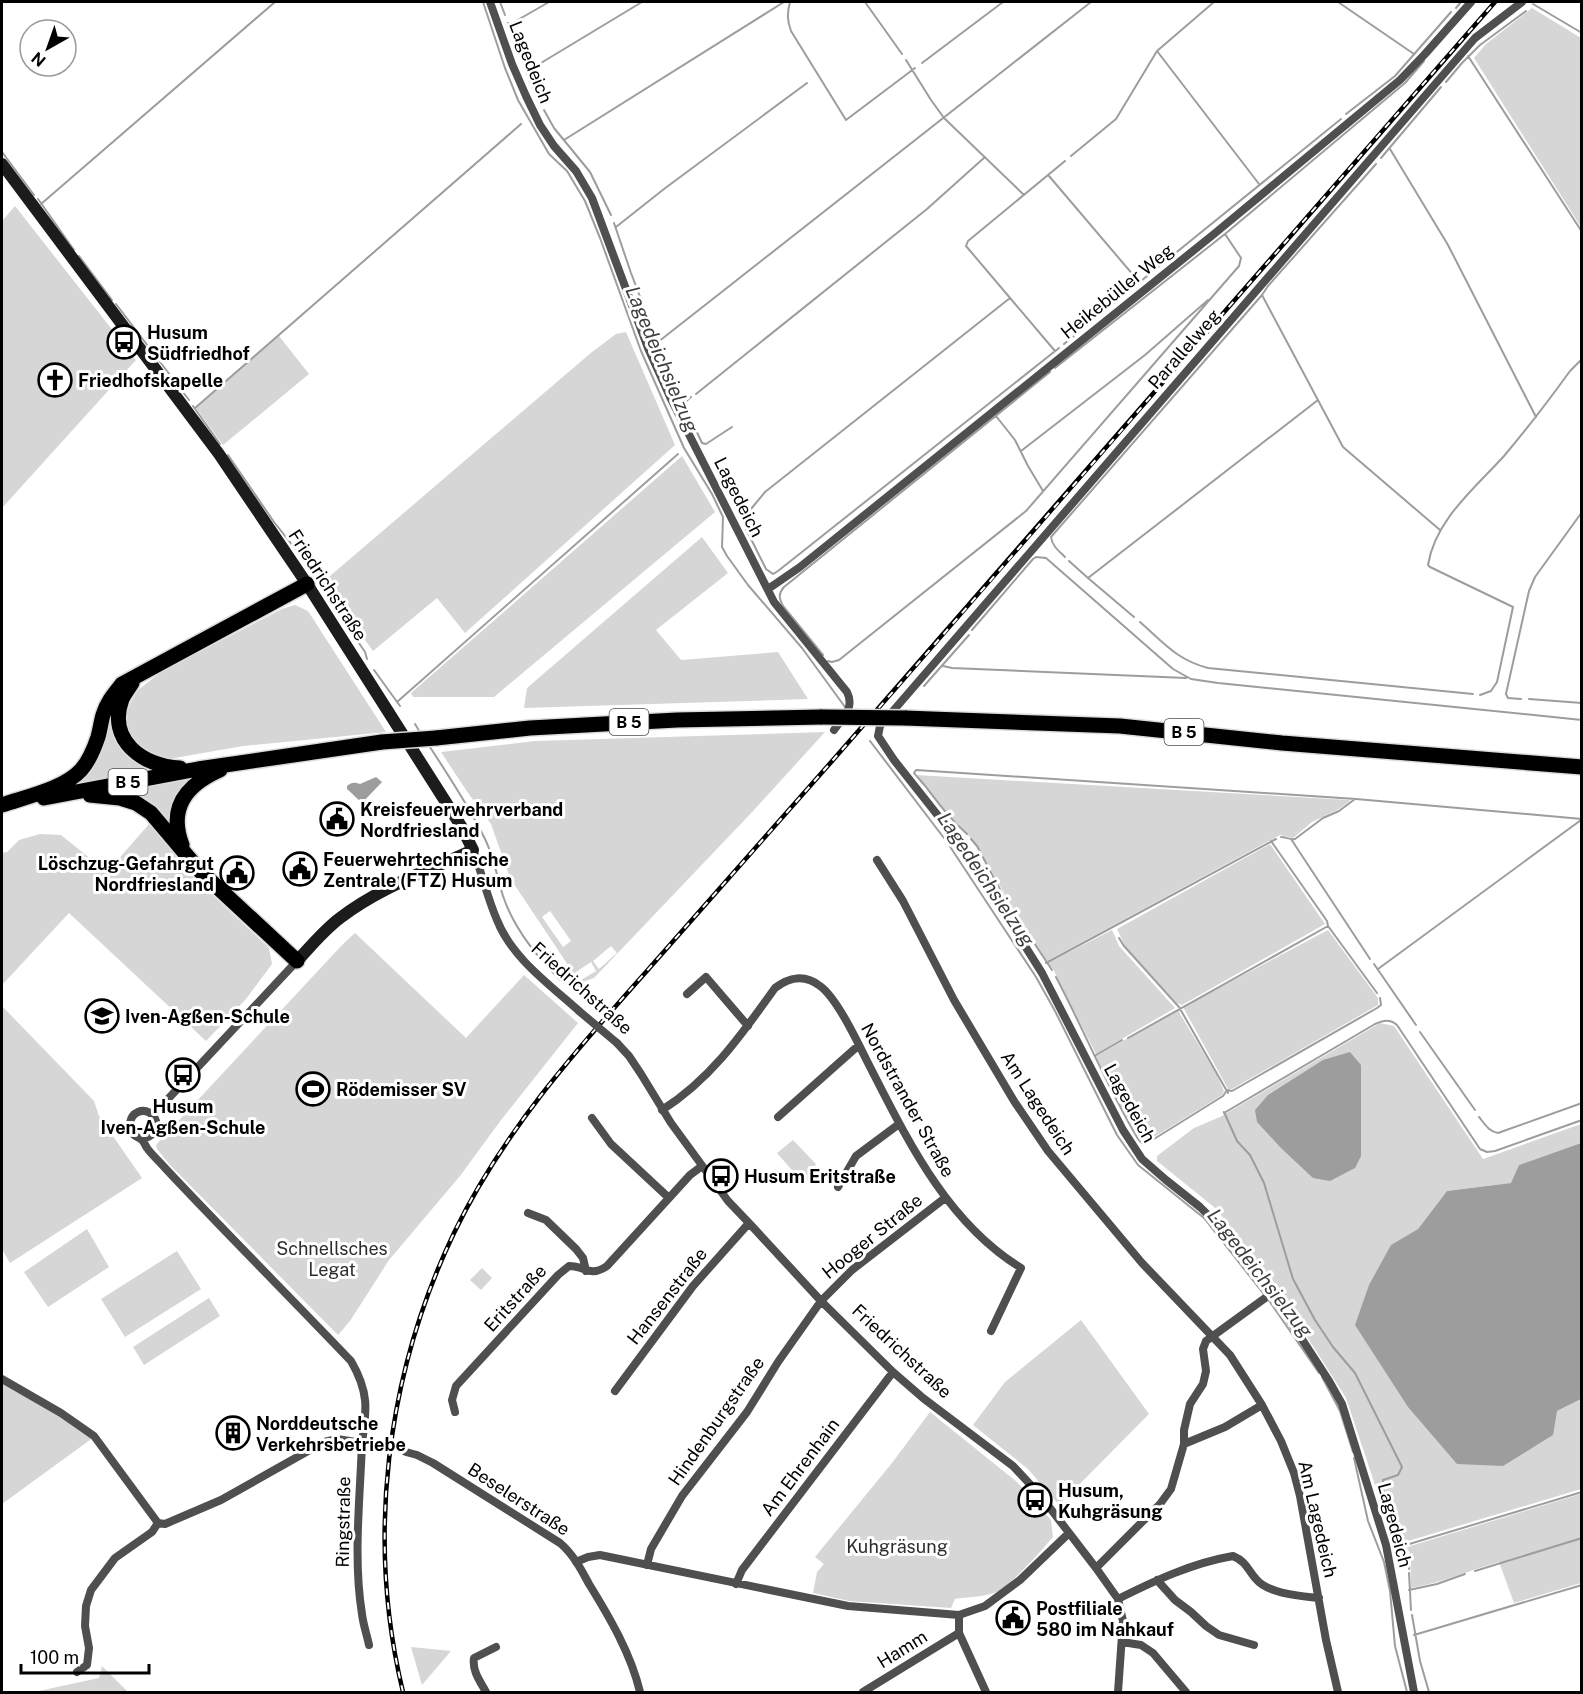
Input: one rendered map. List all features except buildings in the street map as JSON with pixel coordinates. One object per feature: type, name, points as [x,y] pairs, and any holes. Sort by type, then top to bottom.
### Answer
[{"type":"highway","points":[[2,806],[55,787],[71,779],[81,770],[91,755],[99,734],[102,716],[109,701],[122,684],[307,584]]},
{"type":"highway","points":[[136,675],[123,698],[119,712],[125,740],[136,754],[150,762],[167,767],[198,769]]},
{"type":"highway","name":"B 5","points":[[2,806],[238,762],[382,742],[530,728],[677,720],[905,718],[1120,726],[1581,767]]},
{"type":"highway","points":[[185,854],[178,836],[176,816],[182,801],[190,788],[206,776],[238,762]]},
{"type":"highway","points":[[59,795],[101,795],[120,798],[136,803],[151,813],[200,871],[297,961]]},
{"type":"street","name":"Lagedeich","points":[[490,2],[525,96],[540,125],[554,146],[576,171],[592,198],[648,348],[666,389],[774,602],[851,700],[851,705],[834,730]]},
{"type":"street","name":"Heikebüller Weg","points":[[768,589],[800,567],[1214,234],[1400,80],[1471,2]]},
{"type":"street","name":"Parallelweg","points":[[880,726],[1475,38],[1522,2]]},
{"type":"street","name":"Friedrichstraße","points":[[2,164],[219,454],[307,584],[461,826],[482,871],[497,922],[507,939],[533,970],[629,1056],[662,1110],[728,1200],[821,1301],[893,1372],[923,1398],[1013,1466],[1040,1495],[1096,1568],[1118,1599],[1123,1621],[1118,1692]]},
{"type":"street","name":"Lagedeich","points":[[880,726],[878,736],[883,744],[962,846],[1042,973],[1123,1130],[1142,1159],[1200,1207],[1223,1230],[1272,1293],[1342,1404],[1386,1545],[1414,1692]]},
{"type":"street","points":[[153,1115],[325,931],[358,904],[379,892],[473,850]]},
{"type":"street","name":"Am Lagedeich","points":[[877,860],[903,901],[954,1000],[1014,1101],[1048,1151],[1142,1263],[1230,1355],[1262,1406],[1281,1441],[1294,1473],[1338,1692]]},
{"type":"street","points":[[662,1110],[709,1074],[748,1026],[706,977],[687,994]]},
{"type":"street","name":"Nordstrander Straße","points":[[748,1026],[775,988],[784,981],[795,978],[809,979],[822,987],[833,1000],[859,1045],[899,1124],[945,1198],[988,1244],[1021,1268],[991,1331]]},
{"type":"street","points":[[778,1117],[859,1045]]},
{"type":"street","points":[[145,1111],[153,1115],[157,1122],[155,1132],[150,1137],[141,1139],[135,1136],[130,1129],[130,1119],[137,1112],[145,1111]]},
{"type":"street","points":[[592,1118],[611,1144],[669,1198]]},
{"type":"street","points":[[838,1187],[856,1156],[899,1124]]},
{"type":"street","name":"Ringstraße","points":[[141,1139],[165,1167],[351,1360],[360,1376],[365,1392],[366,1412],[362,1443],[359,1588],[369,1645]]},
{"type":"street","name":"Eritstraße","points":[[455,1412],[452,1400],[456,1386],[558,1275],[569,1266],[595,1272],[607,1266],[690,1175],[702,1166]]},
{"type":"street","name":"Hooger Straße","points":[[821,1301],[852,1270],[945,1198]]},
{"type":"street","points":[[528,1213],[546,1220],[576,1249],[583,1258],[586,1270]]},
{"type":"street","name":"Hansenstraße","points":[[615,1391],[693,1286],[748,1223]]},
{"type":"street","points":[[1096,1568],[1160,1504],[1171,1489],[1184,1444],[1184,1430],[1190,1404],[1203,1384],[1206,1371],[1203,1349],[1206,1341],[1272,1293]]},
{"type":"street","name":"Hindenburgstraße","points":[[647,1565],[651,1549],[682,1496],[747,1412],[778,1362],[821,1301]]},
{"type":"street","name":"Am Ehrenhain","points":[[736,1584],[742,1570],[893,1372]]},
{"type":"street","points":[[2,1379],[61,1413],[94,1436],[158,1523],[165,1524],[221,1500],[324,1442],[337,1439],[362,1443]]},
{"type":"street","points":[[1184,1444],[1225,1427],[1262,1406]]},
{"type":"street","name":"Beselerstraße","points":[[406,1452],[433,1463],[569,1550],[627,1653],[640,1692]]},
{"type":"street","points":[[77,1672],[87,1665],[89,1648],[85,1626],[86,1606],[91,1590],[115,1558],[152,1533],[158,1523]]},
{"type":"street","points":[[576,1562],[588,1557],[600,1556],[848,1606],[959,1615],[985,1606],[1020,1580],[1069,1533]]},
{"type":"street","points":[[1118,1599],[1157,1580],[1215,1559],[1233,1557],[1247,1565],[1256,1580],[1264,1587],[1319,1598]]},
{"type":"street","points":[[1157,1580],[1175,1600],[1219,1635],[1254,1645]]},
{"type":"street","points":[[959,1615],[959,1633],[986,1692]]},
{"type":"street","name":"Hamm","points":[[863,1692],[959,1633]]},
{"type":"street","points":[[1122,1642],[1141,1645],[1153,1653],[1186,1692]]},
{"type":"street","points":[[486,1692],[475,1672],[474,1658],[496,1647]]},
{"type":"green space","points":[[1532,8],[1581,38],[1581,227],[1474,58],[1486,44]]},
{"type":"green space","points":[[15,206],[136,360],[2,508],[2,221]]},
{"type":"green space","points":[[626,332],[675,445],[465,633],[437,598],[373,651],[323,582],[592,352],[616,334]]},
{"type":"green space","points":[[279,336],[309,374],[223,445],[196,408]]},
{"type":"green space","points":[[682,456],[715,512],[494,697],[413,697],[411,693]]},
{"type":"green space","points":[[702,537],[728,573],[656,630],[681,660],[778,652],[808,699],[524,708],[527,688]]},
{"type":"green space","points":[[295,605],[308,611],[386,732],[243,746],[169,759],[153,756],[141,749],[130,737],[125,713],[138,690],[161,672],[282,609]]},
{"type":"green space","points":[[115,699],[116,725],[161,770],[70,787]]},
{"type":"green space","points":[[825,732],[594,978],[580,983],[510,878],[491,824],[441,752],[535,741]],"holes":[[[550,911],[571,941],[563,947],[542,917]],[[611,946],[617,953],[599,969],[593,961]],[[591,962],[596,971],[581,980],[576,972]]]},
{"type":"green space","points":[[199,774],[171,831],[113,790]]},
{"type":"green space","points":[[916,775],[1350,801],[1312,822],[1293,838],[1280,835],[1047,961],[1010,904],[977,845]]},
{"type":"green space","points":[[150,823],[190,874],[269,948],[272,964],[246,999],[206,1041],[69,913],[2,985],[2,853],[7,852],[19,840],[40,834],[61,835],[107,872]]},
{"type":"green space","points":[[1270,844],[1325,924],[1182,1005],[1177,1003],[1125,946],[1117,929]]},
{"type":"green space","points":[[1112,930],[1119,946],[1175,1008],[1096,1054],[1048,963]]},
{"type":"green space","points":[[1328,930],[1378,998],[1378,1005],[1232,1089],[1228,1089],[1183,1007]]},
{"type":"green space","name":"Schnellsches Legat","points":[[355,933],[466,1038],[524,975],[578,1023],[460,1176],[389,1260],[350,1321],[338,1335],[169,1164],[156,1145]]},
{"type":"green space","points":[[2,1006],[94,1101],[99,1116],[142,1178],[10,1263],[2,1249]]},
{"type":"green space","points":[[1179,1009],[1224,1091],[1222,1095],[1146,1142],[1142,1142],[1121,1107],[1096,1056]]},
{"type":"green space","points":[[1380,1023],[1394,1026],[1483,1159],[1581,1124],[1581,1143],[1519,1165],[1512,1183],[1447,1191],[1418,1229],[1390,1246],[1557,1411],[1581,1399],[1581,1489],[1395,1545],[1346,1398],[1278,1291],[1235,1232],[1214,1207],[1157,1161],[1157,1156],[1194,1128],[1220,1117]]},
{"type":"green space","points":[[793,1140],[816,1164],[805,1185],[777,1153]]},
{"type":"green space","points":[[87,1229],[109,1267],[48,1307],[24,1272]]},
{"type":"green space","points":[[177,1251],[201,1289],[125,1337],[101,1299]]},
{"type":"green space","points":[[482,1268],[492,1278],[481,1290],[470,1280]]},
{"type":"green space","points":[[209,1298],[220,1316],[144,1365],[133,1347]]},
{"type":"green space","points":[[1081,1320],[1149,1414],[1059,1505],[1028,1469],[973,1425],[1005,1382]]},
{"type":"green space","points":[[2,1380],[94,1437],[2,1504]]},
{"type":"green space","name":"Kuhgräsung","points":[[930,1412],[1017,1482],[1051,1520],[1053,1537],[1025,1568],[1000,1590],[985,1595],[955,1599],[951,1608],[849,1601],[813,1593],[817,1572],[824,1564],[815,1557],[892,1463]]},
{"type":"green space","points":[[1581,1494],[1581,1583],[1514,1603],[1499,1562],[1411,1588],[1410,1554],[1407,1547]]},
{"type":"green space","points":[[411,1647],[451,1651],[422,1685]]},
{"type":"green space","points":[[102,1666],[128,1692],[34,1692],[99,1678]]},
{"type":"shaded area","points":[[376,777],[382,782],[362,803],[347,789],[347,786],[352,783],[360,784]]},
{"type":"shaded area","points":[[1350,1052],[1361,1065],[1361,1156],[1355,1168],[1330,1181],[1313,1178],[1257,1122],[1255,1110],[1268,1095],[1323,1060]]},
{"type":"shaded area","points":[[1581,1143],[1581,1399],[1557,1411],[1553,1435],[1503,1466],[1457,1464],[1408,1407],[1355,1325],[1369,1285],[1391,1245],[1418,1229],[1447,1191],[1511,1183],[1519,1165]]},
{"type":"waterway","points":[[41,204],[275,2]]},
{"type":"waterway","name":"Lagedeichsielzug","points":[[483,2],[518,100],[549,154],[567,171],[585,201],[641,351],[684,448],[723,517],[722,547],[748,585],[802,648],[845,707]]},
{"type":"waterway","points":[[500,2],[505,15]]},
{"type":"waterway","points":[[509,25],[549,2]]},
{"type":"waterway","points":[[526,72],[642,2]]},
{"type":"waterway","points":[[564,140],[784,2]]},
{"type":"waterway","points":[[790,2],[788,16],[791,31],[846,120],[915,68]]},
{"type":"waterway","points":[[865,2],[902,54]]},
{"type":"waterway","points":[[922,63],[1003,2]]},
{"type":"waterway","points":[[658,342],[1091,2]]},
{"type":"waterway","points":[[1071,156],[1116,119],[1157,51],[1214,2]]},
{"type":"waterway","points":[[1338,2],[1414,54]]},
{"type":"waterway","points":[[1456,8],[1461,2]]},
{"type":"waterway","points":[[1533,4],[1582,33]]},
{"type":"waterway","points":[[1446,82],[1480,45],[1526,11]]},
{"type":"waterway","points":[[1346,114],[1395,76],[1451,12]]},
{"type":"waterway","points":[[508,23],[523,62]]},
{"type":"waterway","points":[[1157,51],[1259,184]]},
{"type":"waterway","points":[[1468,56],[1582,232]]},
{"type":"waterway","points":[[906,60],[944,118],[1024,195]]},
{"type":"waterway","points":[[1055,368],[1225,234],[1405,83],[1424,61]]},
{"type":"waterway","points":[[525,68],[542,105]]},
{"type":"waterway","points":[[616,227],[807,83]]},
{"type":"waterway","points":[[1381,158],[1441,87]]},
{"type":"waterway","points":[[544,110],[554,128],[590,172],[611,215]]},
{"type":"waterway","points":[[1157,268],[1341,119]]},
{"type":"waterway","points":[[195,408],[521,124]]},
{"type":"waterway","points":[[1390,149],[1448,245],[1536,417]]},
{"type":"waterway","points":[[2,152],[34,195]]},
{"type":"waterway","points":[[696,394],[927,209],[985,157]]},
{"type":"waterway","points":[[1055,351],[966,246],[968,241],[1065,161]]},
{"type":"waterway","points":[[1065,557],[1054,546],[1051,537],[1376,164]]},
{"type":"waterway","points":[[1049,176],[1140,283]]},
{"type":"waterway","points":[[38,199],[74,250]]},
{"type":"waterway","points":[[614,223],[653,331]]},
{"type":"waterway","points":[[828,661],[839,660],[1026,511],[1239,266],[1241,258],[1225,234]]},
{"type":"waterway","points":[[79,256],[112,300]]},
{"type":"waterway","points":[[1064,344],[1152,272]]},
{"type":"waterway","points":[[1262,295],[1343,447],[1440,530]]},
{"type":"waterway","points":[[748,521],[751,509],[765,492],[1010,298]]},
{"type":"waterway","points":[[1021,451],[1145,355],[1208,300]]},
{"type":"waterway","points":[[116,304],[189,400]]},
{"type":"waterway","points":[[656,338],[678,391]]},
{"type":"waterway","points":[[746,529],[766,569],[773,574],[1059,348]]},
{"type":"waterway","points":[[1480,695],[1491,691],[1497,682],[1513,607],[1430,567],[1428,565],[1432,549],[1447,519],[1504,456],[1570,371],[1582,359]]},
{"type":"waterway","points":[[823,655],[783,606],[780,596],[784,587],[1050,372]]},
{"type":"waterway","points":[[684,403],[691,397]]},
{"type":"waterway","points":[[682,400],[702,443],[706,444],[732,427]]},
{"type":"waterway","points":[[1069,561],[1088,578],[1318,400]]},
{"type":"waterway","points":[[193,406],[220,444]]},
{"type":"waterway","points":[[996,416],[1015,440],[1043,491]]},
{"type":"waterway","points":[[397,702],[678,454]]},
{"type":"waterway","points":[[228,455],[297,551]]},
{"type":"waterway","points":[[1521,699],[1508,698],[1506,694],[1529,591],[1535,577],[1582,512]]},
{"type":"waterway","points":[[302,557],[320,586]]},
{"type":"waterway","points":[[972,630],[1033,559],[1046,558],[1173,669],[1191,679],[1582,720]]},
{"type":"waterway","points":[[1088,578],[1134,617]]},
{"type":"waterway","points":[[324,591],[365,652],[367,659]]},
{"type":"waterway","points":[[1140,622],[1179,655],[1208,668],[1473,694]]},
{"type":"waterway","points":[[924,686],[969,635]]},
{"type":"waterway","points":[[943,666],[1186,678]]},
{"type":"waterway","points":[[374,670],[400,706]]},
{"type":"waterway","points":[[1529,699],[1582,703]]},
{"type":"waterway","points":[[415,724],[421,734]]},
{"type":"waterway","name":"Lagedeichsielzug","points":[[870,741],[947,842],[1036,977],[1117,1135],[1138,1165],[1204,1218],[1270,1302],[1319,1373]]},
{"type":"waterway","points":[[428,744],[485,839],[513,920],[534,952],[560,980]]},
{"type":"waterway","points":[[967,834],[914,773],[916,770],[1356,799],[1582,819]]},
{"type":"waterway","points":[[1281,837],[1295,839],[1323,818],[1339,811],[1355,799]]},
{"type":"waterway","points":[[1378,969],[1581,820]]},
{"type":"waterway","points":[[971,839],[1005,899],[1052,970]]},
{"type":"waterway","points":[[1046,963],[1276,839]]},
{"type":"waterway","points":[[1291,839],[1370,959]]},
{"type":"waterway","points":[[1271,841],[1327,921],[1328,926],[1377,993]]},
{"type":"waterway","points":[[1128,1038],[1328,926]]},
{"type":"waterway","points":[[1119,938],[1179,1007],[1228,1093]]},
{"type":"waterway","points":[[1374,964],[1416,1025]]},
{"type":"waterway","points":[[1056,977],[1127,1119],[1138,1139],[1146,1144],[1223,1096],[1227,1090],[1232,1091],[1377,1008],[1381,1005],[1380,998]]},
{"type":"waterway","points":[[1224,1113],[1375,1024],[1387,1021],[1397,1025],[1480,1149],[1487,1152],[1495,1151],[1582,1120]]},
{"type":"waterway","points":[[1420,1032],[1475,1110]]},
{"type":"waterway","points":[[1096,1055],[1122,1040]]},
{"type":"waterway","points":[[1479,1117],[1489,1129],[1498,1133],[1582,1103]]},
{"type":"waterway","points":[[1224,1112],[1237,1141],[1250,1155],[1264,1183],[1293,1279],[1315,1320],[1333,1347],[1355,1373],[1402,1467],[1398,1475],[1383,1480],[1382,1488],[1403,1537],[1409,1569]]},
{"type":"waterway","name":"Lagedeichsielzug","points":[[1322,1377],[1340,1411],[1353,1452]]},
{"type":"waterway","name":"Lagedeichsielzug","points":[[1354,1458],[1368,1521],[1384,1562],[1390,1591],[1395,1646],[1407,1692]]},
{"type":"waterway","points":[[1406,1545],[1582,1492]]},
{"type":"waterway","points":[[1475,1571],[1582,1538]]},
{"type":"waterway","points":[[1409,1573],[1411,1610]]},
{"type":"waterway","points":[[1409,1590],[1437,1584],[1465,1574]]},
{"type":"waterway","points":[[1414,1635],[1582,1585]]},
{"type":"waterway","points":[[1412,1615],[1420,1661],[1429,1692]]},
{"type":"railway","points":[[403,1692],[392,1634],[386,1576],[385,1517],[389,1458],[398,1400],[412,1343],[431,1287],[454,1233],[495,1160],[544,1092],[597,1027],[1495,2]]},
{"type":"place","name":"Husum Südfriedhof","points":[[124,342]]},
{"type":"place","name":"Friedhofskapelle","points":[[55,380]]},
{"type":"place","name":"Kreisfeuerwehrverband Nordfriesland","points":[[337,819]]},
{"type":"place","name":"Feuerwehrtechnische Zentrale (FTZ) Husum","points":[[300,869]]},
{"type":"place","name":"Löschzug-Gefahrgut Nordfriesland","points":[[237,873]]},
{"type":"place","name":"Iven-Agßen-Schule","points":[[102,1016]]},
{"type":"place","name":"Husum Iven-Agßen-Schule","points":[[183,1075]]},
{"type":"place","name":"Rödemisser SV","points":[[313,1089]]},
{"type":"place","name":"Husum Eritstraße","points":[[721,1176]]},
{"type":"place","name":"Norddeutsche Verkehrsbetriebe","points":[[233,1433]]},
{"type":"place","name":"Husum, Kuhgräsung","points":[[1035,1500]]},
{"type":"place","name":"Postfiliale 580 im Nahkauf","points":[[1013,1618]]}]
